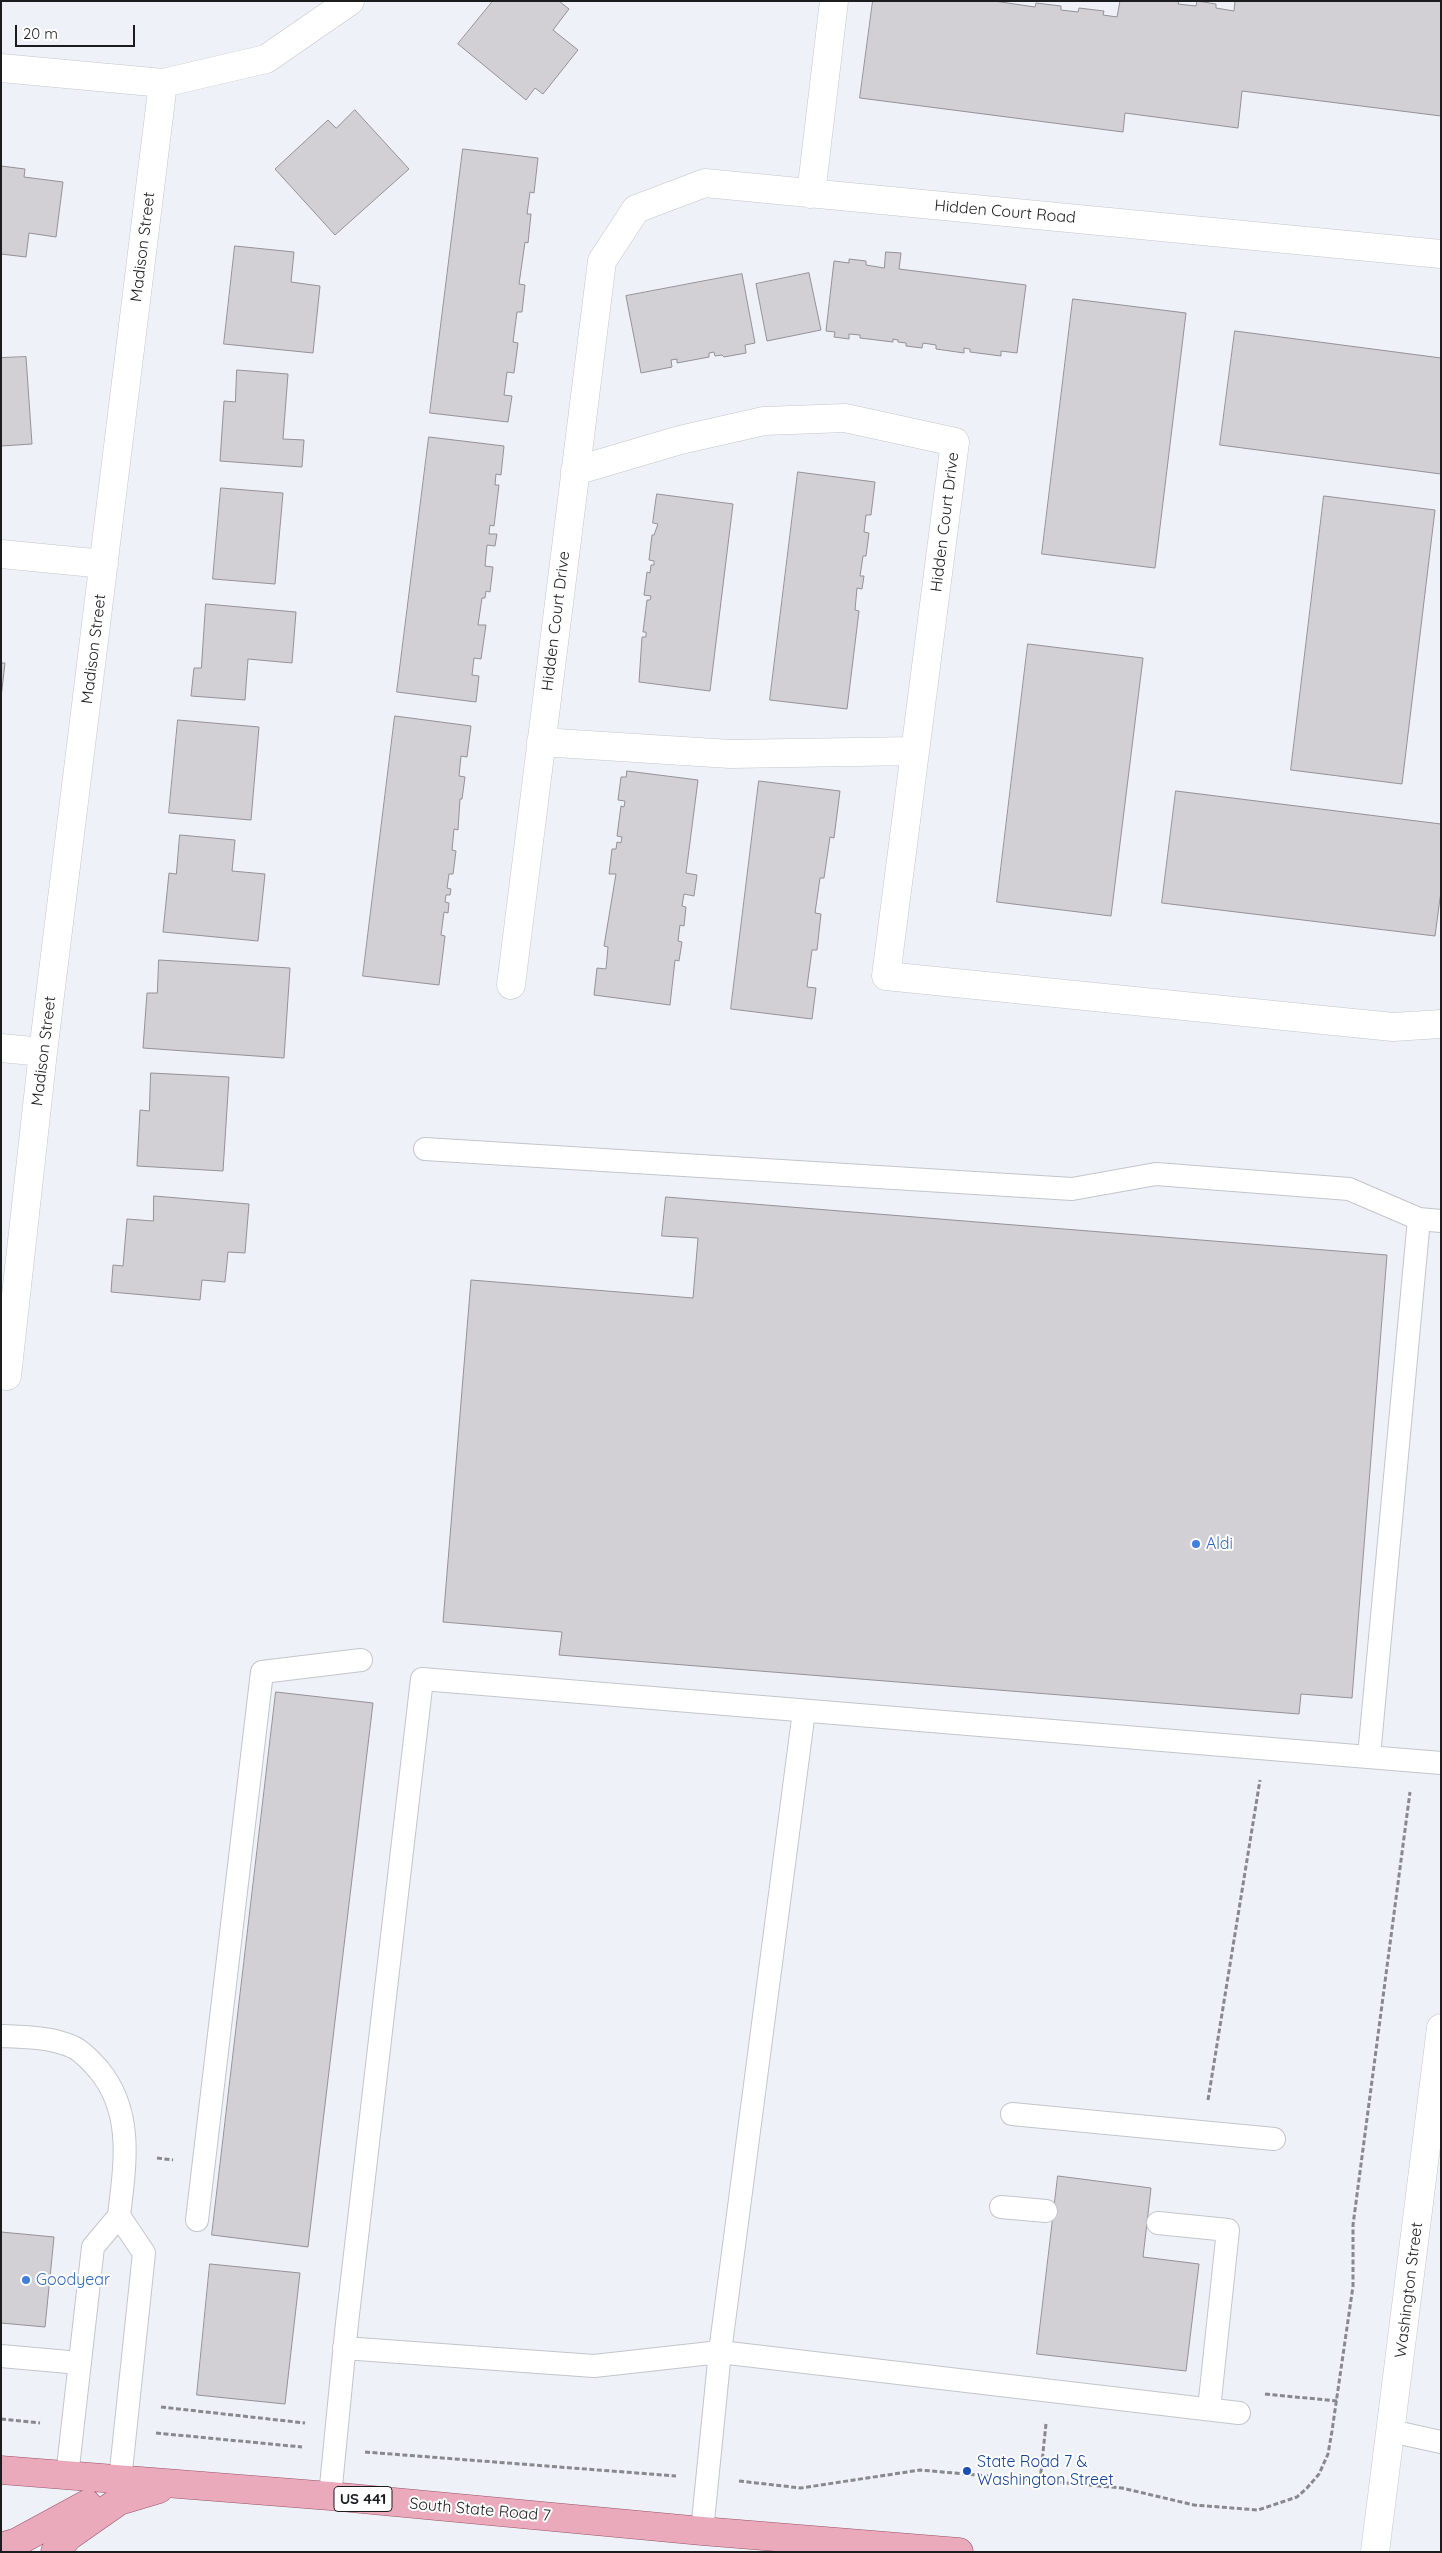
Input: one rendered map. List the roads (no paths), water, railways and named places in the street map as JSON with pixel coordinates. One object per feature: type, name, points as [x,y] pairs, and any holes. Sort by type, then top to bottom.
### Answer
[{"type":"main road","name":"South State Road 7","points":[[1,2470],[330,2496],[702,2531],[959,2552]]},
{"type":"main road","points":[[1,2547],[17,2542],[81,2508],[120,2480]]},
{"type":"main road","points":[[54,2552],[69,2536],[119,2501],[172,2485]]},
{"type":"street","points":[[1,68],[163,83],[266,60],[350,1]]},
{"type":"street","points":[[811,194],[834,1]]},
{"type":"street","name":"Madison Street","points":[[7,1376],[43,1052],[163,83]]},
{"type":"street","name":"Hidden Court Road","points":[[602,261],[636,209],[705,183],[1441,254]]},
{"type":"street","name":"Hidden Court Drive","points":[[511,985],[602,261]]},
{"type":"street","name":"Hidden Court Drive","points":[[575,470],[680,440],[764,421],[845,418],[956,442],[886,976],[1393,1027],[1441,1024]]},
{"type":"street","points":[[1,554],[104,564]]},
{"type":"street","points":[[541,742],[730,754],[915,751]]},
{"type":"street","points":[[1,1048],[43,1052]]},
{"type":"street","name":"Washington Street","points":[[1375,2552],[1441,2028]]},
{"type":"lane","points":[[425,1149],[1072,1189],[1156,1174],[1349,1189],[1430,1220],[1369,1756]]},
{"type":"lane","points":[[197,2220],[262,1672],[361,1660]]},
{"type":"lane","points":[[330,2496],[344,2348],[422,1679],[1369,1756],[1441,1764]]},
{"type":"lane","points":[[702,2531],[720,2352],[804,1710]]},
{"type":"lane","points":[[1,2036],[42,2039],[73,2047],[94,2064],[110,2083],[122,2114],[126,2154],[119,2216],[93,2247],[67,2476]]},
{"type":"lane","points":[[1012,2114],[1274,2140]]},
{"type":"lane","points":[[1001,2207],[1046,2211]]},
{"type":"lane","points":[[119,2216],[144,2253],[120,2480]]},
{"type":"lane","points":[[1158,2223],[1228,2230],[1210,2398]]},
{"type":"lane","points":[[344,2348],[594,2366],[720,2352],[1050,2391],[1210,2398],[1238,2413]]},
{"type":"lane","points":[[1,2356],[80,2363]]},
{"type":"lane","points":[[1391,2432],[1441,2442]]},
{"type":"place","name":"Aldi","points":[[1196,1544]]},
{"type":"place","name":"Goodyear","points":[[26,2280]]},
{"type":"place","name":"State Road 7 & Washington Street","points":[[967,2471]]}]
